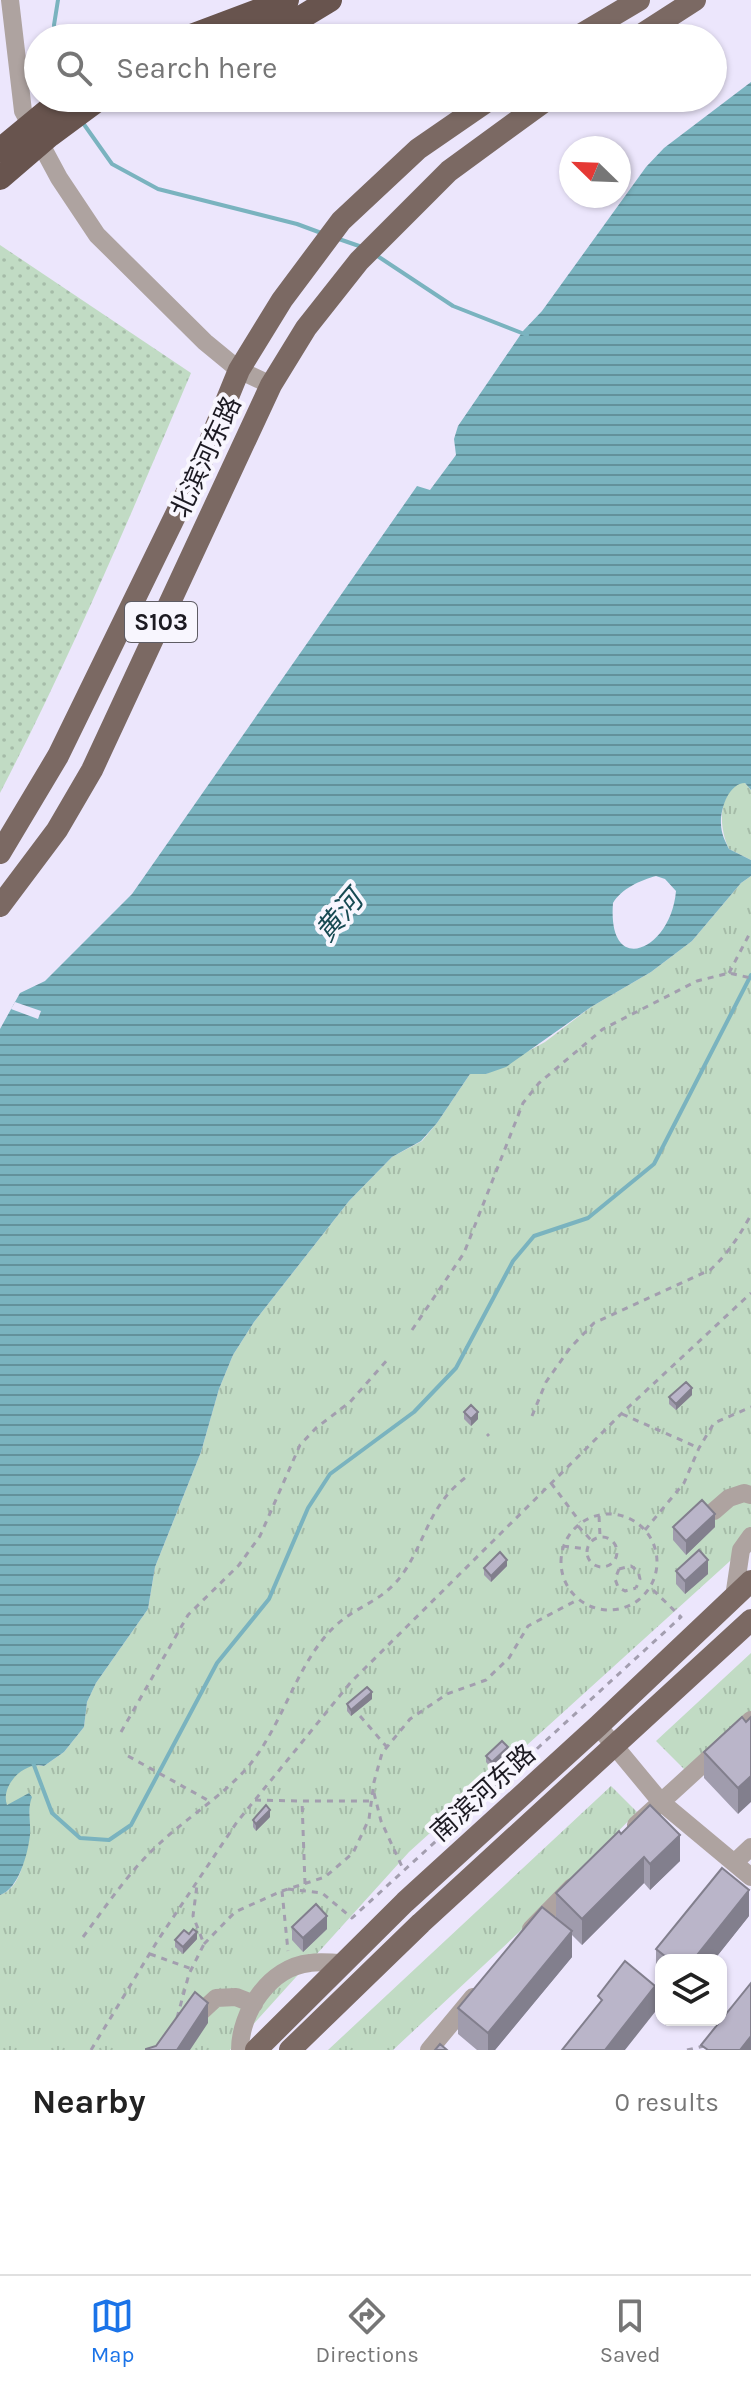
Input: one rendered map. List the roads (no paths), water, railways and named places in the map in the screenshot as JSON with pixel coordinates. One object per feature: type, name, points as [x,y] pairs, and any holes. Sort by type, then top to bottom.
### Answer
[{"type":"highway","points":[[234,24],[330,0]]},
{"type":"highway","points":[[269,24],[288,8]]},
{"type":"highway","points":[[0,150],[46,112]]},
{"type":"highway","points":[[0,178],[81,112]]},
{"type":"main road","points":[[599,24],[639,0]]},
{"type":"main road","points":[[658,24],[695,0]]},
{"type":"main road","name":"北滨河东路","points":[[0,853],[58,756],[201,463],[239,370],[282,300],[341,221],[418,149],[472,112]]},
{"type":"main road","name":"北滨河东路","points":[[0,906],[44,850],[92,770],[271,385],[306,328],[359,261],[449,171],[530,112]]},
{"type":"main road","name":"南滨河东路","points":[[256,2050],[405,1902],[751,1581]]},
{"type":"main road","name":"南滨河东路","points":[[290,2050],[421,1923],[751,1620]]},
{"type":"street","points":[[10,0],[23,111],[59,178],[97,235],[175,314],[239,370],[271,385]]},
{"type":"street","points":[[714,1511],[729,1498],[744,1493],[751,1495]]},
{"type":"street","points":[[734,1597],[741,1550],[751,1536]]},
{"type":"street","points":[[627,1834],[751,1720]]},
{"type":"street","points":[[598,1726],[661,1802],[751,1877]]},
{"type":"street","points":[[734,1863],[751,1847]]},
{"type":"street","points":[[518,1945],[547,1910],[581,1878]]},
{"type":"street","points":[[240,2050],[240,2037],[254,2004],[272,1982],[289,1969],[310,1963],[342,1963]]},
{"type":"street","points":[[429,2050],[488,1979]]},
{"type":"street","points":[[202,2011],[216,1998],[236,1997],[254,2004]]},
{"type":"water","name":"黄河","points":[[751,82],[751,790],[745,783],[734,787],[724,804],[721,824],[729,849],[751,860],[751,876],[741,883],[692,941],[651,972],[591,1007],[506,1067],[486,1074],[470,1074],[421,1141],[392,1157],[349,1201],[254,1322],[233,1355],[219,1389],[201,1452],[155,1567],[148,1609],[96,1683],[87,1702],[84,1727],[64,1752],[44,1766],[36,1765],[22,1771],[10,1783],[7,1805],[29,1793],[32,1797],[30,1835],[25,1860],[17,1878],[0,1895],[0,1029],[20,993],[45,981],[132,894],[417,486],[430,490],[456,455],[454,439],[458,426],[523,331],[542,311],[616,208],[631,208],[631,188],[664,148],[711,112],[727,112],[727,100]],"holes":[[[656,876],[665,879],[676,891],[672,912],[652,941],[640,948],[629,948],[620,941],[614,926],[613,903],[626,889]]]},
{"type":"waterway","points":[[54,24],[58,0]]},
{"type":"waterway","points":[[83,123],[112,164],[158,189],[297,224],[324,234]]},
{"type":"waterway","points":[[336,238],[362,247]]},
{"type":"waterway","points":[[376,255],[453,306],[527,335]]},
{"type":"waterway","points":[[32,1760],[52,1813],[80,1838],[109,1840],[131,1825],[217,1663],[269,1599],[308,1508],[330,1474],[414,1412],[456,1368],[513,1261],[534,1236],[588,1218],[654,1164],[751,975]]}]
